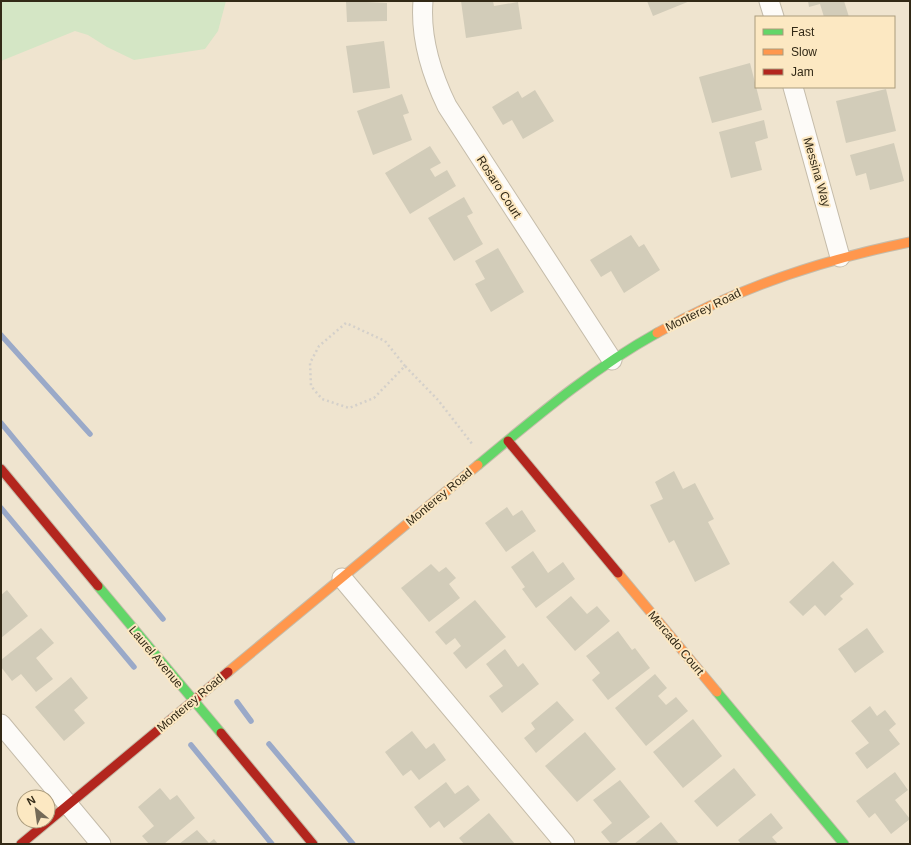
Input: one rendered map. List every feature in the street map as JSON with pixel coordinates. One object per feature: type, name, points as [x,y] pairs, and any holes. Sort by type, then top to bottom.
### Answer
[{"type":"street","name":"Rosaro Court","points":[[423,1],[424,40],[428,60],[447,106],[612,360]]},
{"type":"street","points":[[769,1],[774,16]]},
{"type":"street","name":"Messina Way","points":[[793,88],[840,257]]},
{"type":"street","name":"Monterey Road","points":[[21,844],[560,397],[612,360],[706,307],[758,284],[840,257],[910,242]]},
{"type":"street","name":"Mercado Court","points":[[508,441],[844,844]]},
{"type":"street","name":"Laurel Avenue","points":[[1,469],[313,844]]},
{"type":"street","points":[[342,578],[565,844]]},
{"type":"street","points":[[1,724],[101,844]]},
{"type":"path","points":[[405,366],[374,398],[348,408],[322,399],[311,386],[310,364],[319,346],[346,323],[385,341],[405,366],[438,400],[484,460]]},
{"type":"green space","points":[[1,1],[226,1],[218,31],[205,49],[134,60],[107,47],[88,35],[75,31],[1,61]]},
{"type":"building","points":[[346,1],[387,3],[387,21],[347,22]]},
{"type":"building","points":[[461,1],[493,1],[494,6],[518,2],[522,29],[466,38]]},
{"type":"building","points":[[647,1],[690,1],[653,16]]},
{"type":"building","points":[[808,1],[844,1],[849,16],[824,16],[820,4],[809,7]]},
{"type":"building","points":[[384,41],[390,88],[353,93],[346,46]]},
{"type":"building","points":[[750,63],[755,88],[756,88],[762,110],[712,123],[699,77]]},
{"type":"building","points":[[886,89],[896,131],[846,143],[836,101]]},
{"type":"building","points":[[535,90],[554,121],[523,139],[512,120],[503,125],[492,107],[518,91],[522,98]]},
{"type":"building","points":[[402,94],[409,113],[403,115],[412,140],[373,155],[357,111]]},
{"type":"building","points":[[764,120],[768,138],[755,142],[762,170],[731,178],[719,132]]},
{"type":"building","points":[[894,143],[904,181],[870,190],[866,173],[856,176],[850,155]]},
{"type":"building","points":[[430,146],[441,163],[430,169],[435,177],[447,170],[456,186],[410,214],[385,173]]},
{"type":"building","points":[[464,197],[473,213],[467,216],[483,244],[454,261],[428,218]]},
{"type":"building","points":[[631,235],[639,247],[644,244],[660,270],[624,293],[611,271],[601,277],[590,260]]},
{"type":"building","points":[[498,248],[524,292],[491,312],[475,284],[485,279],[475,261]]},
{"type":"building","points":[[674,471],[683,489],[695,483],[714,519],[708,522],[730,564],[695,582],[674,540],[669,543],[650,505],[663,499],[655,482]]},
{"type":"building","points":[[507,507],[513,516],[522,510],[536,531],[506,552],[485,523]]},
{"type":"building","points":[[533,551],[548,573],[563,562],[575,579],[536,608],[522,589],[525,587],[511,567]]},
{"type":"building","points":[[833,561],[854,584],[840,596],[843,599],[825,616],[815,605],[803,616],[789,602]]},
{"type":"building","points":[[431,564],[439,572],[446,567],[456,578],[449,584],[460,598],[429,622],[401,588]]},
{"type":"building","points":[[7,590],[28,616],[1,638],[1,595]]},
{"type":"building","points":[[571,596],[587,614],[597,606],[610,621],[575,651],[546,617]]},
{"type":"building","points":[[475,600],[506,637],[466,669],[453,653],[461,646],[455,638],[446,645],[435,632]]},
{"type":"building","points":[[41,628],[54,643],[36,658],[53,679],[36,692],[21,674],[12,681],[1,667],[1,660]]},
{"type":"building","points":[[867,628],[884,652],[855,673],[838,649]]},
{"type":"building","points":[[618,631],[632,650],[635,648],[650,668],[608,700],[592,680],[600,673],[586,656]]},
{"type":"building","points":[[505,649],[518,667],[523,663],[539,684],[502,713],[489,696],[503,686],[486,664]]},
{"type":"building","points":[[655,674],[667,688],[658,696],[666,705],[676,697],[688,711],[646,746],[615,708]]},
{"type":"building","points":[[71,677],[88,698],[74,710],[85,723],[64,741],[35,707]]},
{"type":"building","points":[[557,701],[574,720],[536,753],[524,738],[535,729],[531,723]]},
{"type":"building","points":[[870,706],[877,716],[885,710],[896,724],[889,730],[900,744],[867,769],[855,753],[869,743],[851,721]]},
{"type":"building","points":[[693,719],[722,756],[683,788],[653,752]]},
{"type":"building","points":[[412,731],[426,749],[434,743],[446,760],[419,780],[411,770],[403,776],[385,752]]},
{"type":"building","points":[[585,732],[616,769],[577,802],[545,766]]},
{"type":"building","points":[[734,768],[756,795],[717,827],[694,801]]},
{"type":"building","points":[[895,772],[908,790],[895,800],[910,819],[891,834],[875,813],[869,818],[856,801]]},
{"type":"building","points":[[620,780],[650,817],[615,844],[611,844],[601,832],[612,823],[593,800]]},
{"type":"building","points":[[446,782],[455,794],[468,785],[480,800],[444,828],[439,821],[430,828],[414,807]]},
{"type":"building","points":[[160,788],[170,800],[177,795],[195,818],[164,844],[149,844],[142,836],[154,826],[138,807]]},
{"type":"building","points":[[489,813],[515,844],[464,844],[459,838]]},
{"type":"building","points":[[771,813],[783,828],[772,837],[778,844],[741,844],[738,840]]},
{"type":"building","points":[[661,822],[679,844],[634,844]]},
{"type":"building","points":[[197,830],[209,843],[214,839],[218,844],[179,844]]},
{"type":"waterway","points":[[1,335],[90,434]]},
{"type":"waterway","points":[[1,423],[163,619]]},
{"type":"waterway","points":[[1,508],[134,667]]},
{"type":"waterway","points":[[237,702],[251,721]]},
{"type":"waterway","points":[[269,744],[353,844]]},
{"type":"waterway","points":[[191,745],[272,844]]},
{"type":"traffic: fast","points":[[478,465],[565,394],[610,362],[657,333]]},
{"type":"traffic: fast","points":[[98,586],[221,733]]},
{"type":"traffic: fast","points":[[717,692],[844,844]]},
{"type":"traffic: slow","points":[[657,333],[718,302],[780,277],[844,257],[910,242]]},
{"type":"traffic: slow","points":[[228,672],[478,465]]},
{"type":"traffic: slow","points":[[618,573],[717,692]]},
{"type":"traffic: jam","points":[[508,441],[618,573]]},
{"type":"traffic: jam","points":[[1,469],[98,586]]},
{"type":"traffic: jam","points":[[21,844],[228,672]]},
{"type":"traffic: jam","points":[[221,733],[313,844]]}]
